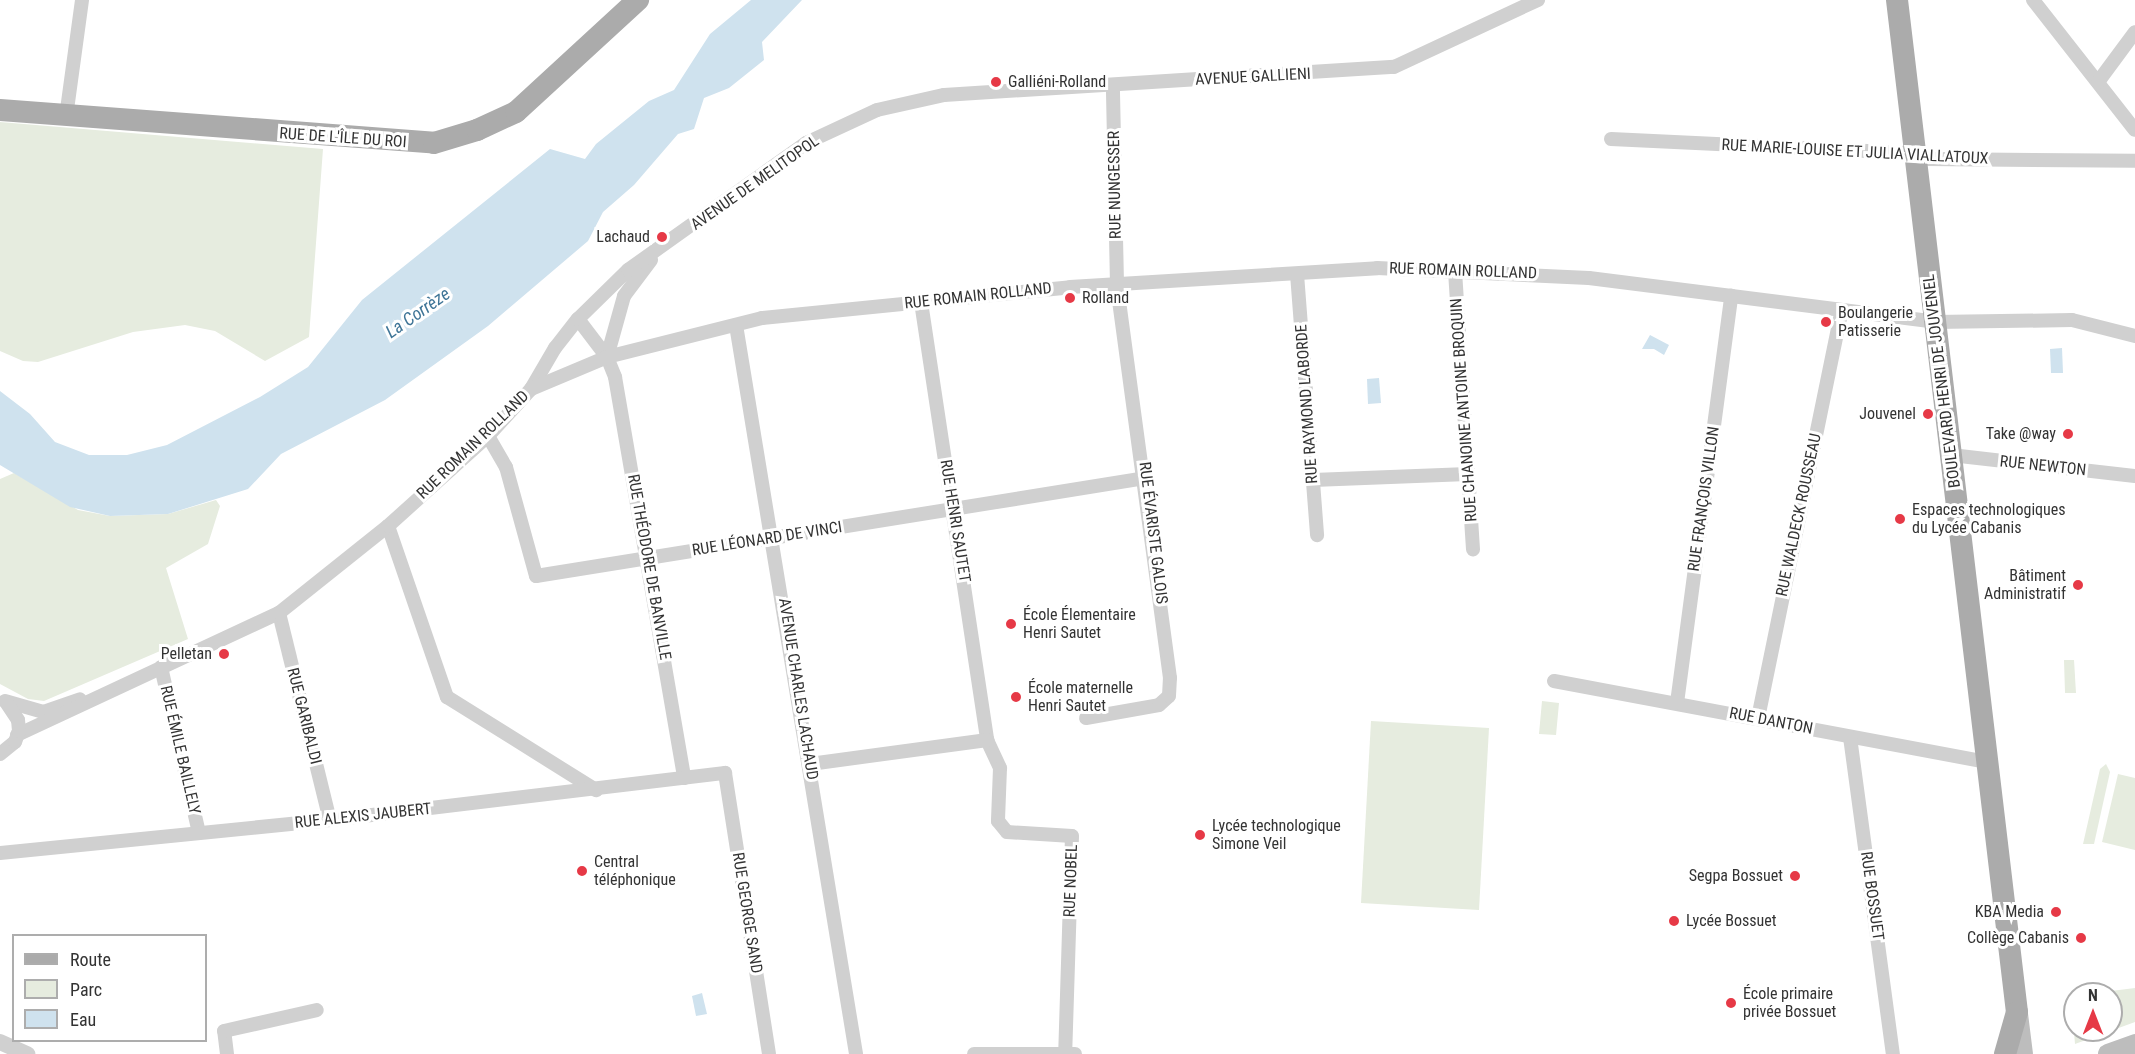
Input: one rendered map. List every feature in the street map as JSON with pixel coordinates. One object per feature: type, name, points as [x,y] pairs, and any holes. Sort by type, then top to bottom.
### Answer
[{"type":"main road","name":"RUE DE L'ÎLE DU ROI","points":[[0,110],[405,143],[446,140],[516,112],[638,0]]},
{"type":"main road","name":"BOULEVARD HENRI DE JOUVENEL","points":[[1897,0],[2023,1054]]},
{"type":"main road","name":"BOULEVARD HENRI DE JOUVENEL","points":[[2005,1054],[2017,1011]]},
{"type":"main road","points":[[2108,1054],[2135,1044]]},
{"type":"street","points":[[66,117],[82,0]]},
{"type":"street","name":"AVENUE GALLIENI","points":[[1113,87],[1394,67],[1538,0]]},
{"type":"street","points":[[2033,0],[2135,130]]},
{"type":"street","points":[[2098,82],[2135,32]]},
{"type":"street","name":"AVENUE DE MELITOPOL","points":[[531,389],[578,319],[628,270],[656,254],[806,142],[877,110],[944,95],[1113,87]]},
{"type":"street","name":"RUE NUNGESSER","points":[[1113,87],[1117,284]]},
{"type":"street","name":"RUE MARIE-LOUISE ET JULIA VIALLATOUX","points":[[1611,139],[1916,156],[2135,161]]},
{"type":"street","points":[[608,357],[624,296],[656,254]]},
{"type":"street","name":"RUE ROMAIN ROLLAND","points":[[18,735],[79,709],[161,667],[279,613],[388,526],[488,436],[531,389],[608,357],[736,324],[823,310],[1117,284],[1377,268],[1578,277],[1841,312],[1935,322],[2072,320],[2135,336]]},
{"type":"street","name":"RUE CHANOINE ANTOINE BROQUIN","points":[[1455,271],[1473,549]]},
{"type":"street","name":"RUE RAYMOND LABORDE","points":[[1298,274],[1317,535]]},
{"type":"street","name":"RUE ÉVARISTE GALOIS","points":[[1086,718],[1144,709],[1159,705],[1169,696],[1168,654],[1146,478],[1117,284]]},
{"type":"street","name":"RUE FRANÇOIS VILLON","points":[[1677,703],[1731,296]]},
{"type":"street","name":"RUE HENRI SAUTET","points":[[921,302],[987,740]]},
{"type":"street","name":"RUE WALDECK ROUSSEAU","points":[[1758,718],[1841,312]]},
{"type":"street","points":[[578,319],[608,357]]},
{"type":"street","name":"AVENUE CHARLES LACHAUD","points":[[736,324],[774,538],[856,1054]]},
{"type":"street","name":"RUE THÉODORE DE BANVILLE","points":[[608,357],[615,377],[648,558],[684,778]]},
{"type":"street","name":"RUE LÉONARD DE VINCI","points":[[488,436],[506,467],[536,576],[1146,478]]},
{"type":"street","name":"RUE NEWTON","points":[[1951,455],[1979,464],[2135,476]]},
{"type":"street","points":[[1313,480],[1468,474]]},
{"type":"street","points":[[388,526],[447,697],[596,790]]},
{"type":"street","name":"RUE GARIBALDI","points":[[279,613],[330,820]]},
{"type":"street","name":"RUE ÉMILE BAILLELY","points":[[161,667],[199,833]]},
{"type":"street","name":"RUE DANTON","points":[[1554,681],[1988,762]]},
{"type":"street","name":"RUE ROMAIN ROLLAND","points":[[3,700],[42,712],[130,682]]},
{"type":"street","points":[[0,754],[8,750],[18,735],[18,720],[3,700]]},
{"type":"street","name":"RUE BOSSUET","points":[[1850,737],[1893,1054]]},
{"type":"street","points":[[810,764],[987,740]]},
{"type":"street","name":"RUE NOBEL","points":[[987,740],[1000,768],[998,821],[1007,832],[1072,836],[1068,1053]]},
{"type":"street","name":"RUE ALEXIS JAUBERT","points":[[0,853],[330,820],[725,773]]},
{"type":"street","name":"RUE GEORGE SAND","points":[[725,773],[769,1054]]},
{"type":"street","points":[[227,1054],[224,1031],[317,1010]]},
{"type":"street","points":[[0,1042],[27,1054]]},
{"type":"street","points":[[974,1054],[1068,1053]]},
{"type":"green space","points":[[0,122],[323,149],[309,337],[265,361],[215,331],[185,325],[133,332],[38,362],[23,361],[0,351]]},
{"type":"green space","points":[[14,473],[78,510],[110,516],[168,514],[216,500],[220,506],[208,544],[166,568],[188,639],[44,701],[28,699],[0,684],[0,479]]},
{"type":"green space","points":[[2064,660],[2074,660],[2076,693],[2065,693]]},
{"type":"green space","points":[[1542,701],[1559,703],[1556,735],[1539,734]]},
{"type":"green space","points":[[1371,721],[1489,728],[1479,910],[1361,903]]},
{"type":"green space","points":[[2106,764],[2110,772],[2094,844],[2083,844],[2100,769]]},
{"type":"green space","points":[[2118,774],[2135,778],[2135,850],[2102,842]]},
{"type":"green space","points":[[2135,988],[2135,1022],[2123,1026],[2123,990]]},
{"type":"water","name":"La Corrèze","points":[[751,0],[802,0],[762,42],[764,60],[729,88],[704,98],[694,129],[678,134],[634,185],[603,212],[588,241],[488,326],[385,400],[281,454],[248,489],[168,514],[110,516],[70,507],[0,465],[0,391],[30,414],[55,442],[89,455],[127,455],[167,445],[260,397],[308,367],[362,300],[550,149],[585,159],[596,144],[649,101],[674,90],[710,34]]},
{"type":"water","points":[[1650,335],[1669,345],[1664,355],[1654,349],[1642,349]]},
{"type":"water","points":[[2062,348],[2063,373],[2051,373],[2050,349]]},
{"type":"water","points":[[1379,378],[1381,403],[1368,404],[1367,379]]},
{"type":"water","points":[[702,993],[707,1014],[696,1016],[692,996]]},
{"type":"place","name":"Galliéni-Rolland","points":[[996,82]]},
{"type":"place","name":"Lachaud","points":[[662,237]]},
{"type":"place","name":"Rolland","points":[[1070,298]]},
{"type":"place","name":"Boulangerie Patisserie","points":[[1826,322]]},
{"type":"place","name":"Jouvenel","points":[[1928,414]]},
{"type":"place","name":"Take @way","points":[[2068,434]]},
{"type":"place","name":"Espaces technologiques du Lycée Cabanis","points":[[1900,519]]},
{"type":"place","name":"Bâtiment Administratif","points":[[2078,585]]},
{"type":"place","name":"École Élementaire Henri Sautet","points":[[1011,624]]},
{"type":"place","name":"Pelletan","points":[[224,654]]},
{"type":"place","name":"École maternelle Henri Sautet","points":[[1016,697]]},
{"type":"place","name":"Lycée technologique Simone Veil","points":[[1200,835]]},
{"type":"place","name":"Central téléphonique","points":[[582,871]]},
{"type":"place","name":"Segpa Bossuet","points":[[1795,876]]},
{"type":"place","name":"KBA Media","points":[[2056,912]]},
{"type":"place","name":"Lycée Bossuet","points":[[1674,921]]},
{"type":"place","name":"Collège Cabanis","points":[[2081,938]]},
{"type":"place","name":"École primaire privée Bossuet","points":[[1731,1003]]}]
